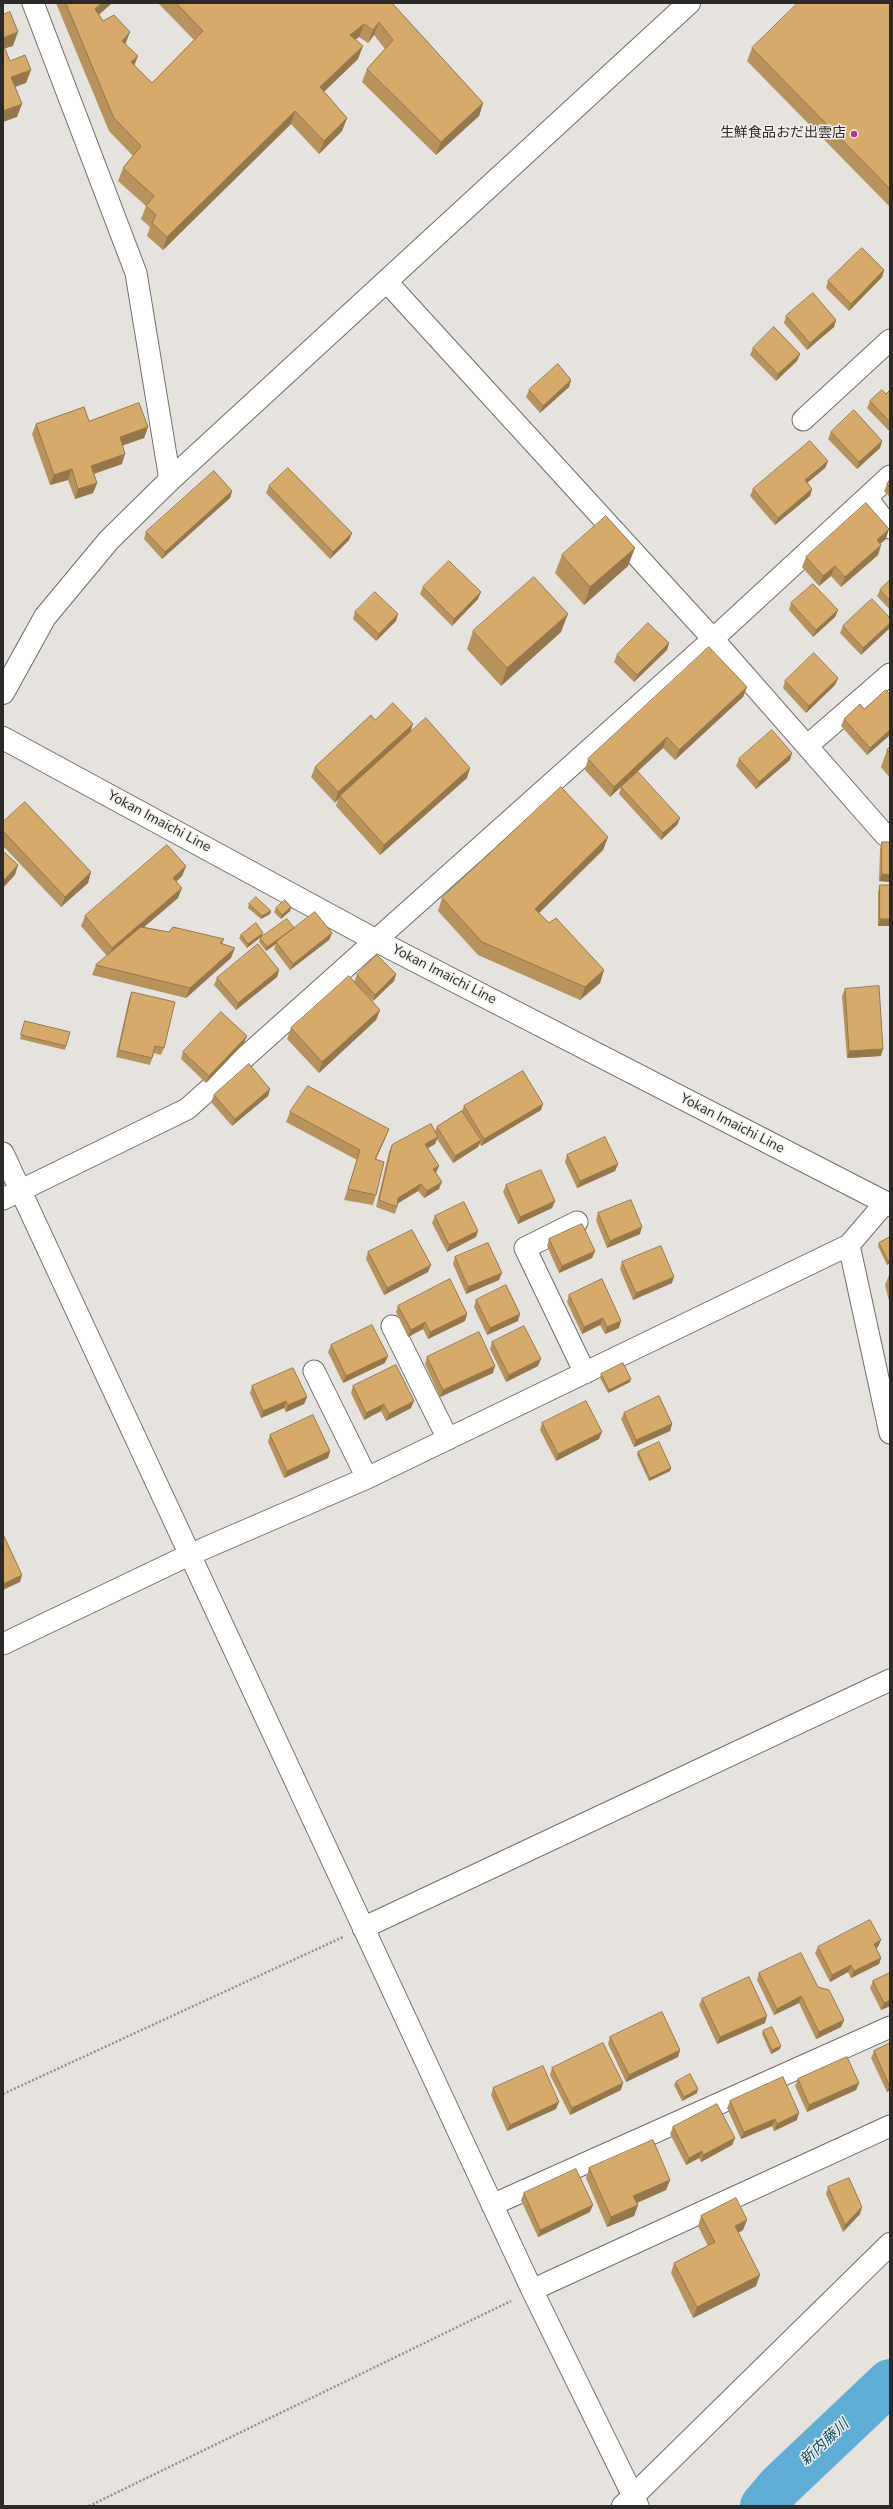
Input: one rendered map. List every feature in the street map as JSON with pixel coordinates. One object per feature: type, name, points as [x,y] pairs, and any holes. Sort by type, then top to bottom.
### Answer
[{"type":"street","points":[[33,3],[136,273],[170,480]]},
{"type":"street","points":[[3,693],[45,616],[109,540],[170,480],[689,3]]},
{"type":"street","points":[[386,281],[713,639],[885,835],[890,837]]},
{"type":"street","points":[[804,420],[890,340]]},
{"type":"street","points":[[12,1195],[187,1110],[713,639],[890,476]]},
{"type":"street","points":[[867,498],[890,528]]},
{"type":"street","points":[[807,746],[890,674]]},
{"type":"street","name":"Yokan Imaichi Line","points":[[3,738],[377,941],[887,1204]]},
{"type":"street","points":[[3,1153],[12,1195],[190,1555],[631,2503],[890,2244]]},
{"type":"street","points":[[3,1644],[190,1555],[367,1478],[849,1245],[887,1204]]},
{"type":"street","points":[[577,1222],[525,1248],[585,1373]]},
{"type":"street","points":[[849,1245],[890,1433]]},
{"type":"street","points":[[392,1326],[448,1439]]},
{"type":"street","points":[[314,1371],[367,1478]]},
{"type":"street","points":[[363,1928],[890,1680]]},
{"type":"street","points":[[492,2204],[890,2027]]},
{"type":"street","points":[[532,2290],[890,2126]]},
{"type":"path","points":[[3,2094],[363,1928]]},
{"type":"path","points":[[89,2506],[532,2290]]},
{"type":"building","points":[[66,3],[102,3],[95,9],[103,21],[114,15],[130,32],[122,41],[138,56],[131,62],[152,83],[203,31],[176,3],[392,3],[483,103],[441,142],[367,69],[393,40],[379,22],[373,30],[364,24],[350,35],[363,46],[320,87],[347,118],[324,141],[295,111],[167,237],[152,223],[156,215],[146,206],[154,196],[123,168],[141,146],[114,118]]},
{"type":"building","name":"生鮮食品おだ出雲店","points":[[798,3],[890,3],[890,189],[752,48]]},
{"type":"building","points":[[10,12],[18,32],[3,38],[3,15]]},
{"type":"building","points":[[3,44],[10,61],[25,55],[31,70],[11,77],[22,104],[3,111]]},
{"type":"building","points":[[862,248],[884,270],[851,304],[828,281]]},
{"type":"building","points":[[813,293],[836,320],[810,343],[786,316]]},
{"type":"building","points":[[774,327],[800,354],[778,374],[753,348]]},
{"type":"building","points":[[558,364],[571,380],[543,406],[529,390]]},
{"type":"building","points":[[882,390],[886,394],[890,390],[890,422],[870,401]]},
{"type":"building","points":[[139,403],[148,427],[120,437],[125,454],[91,466],[97,483],[78,489],[72,469],[54,475],[36,424],[84,407],[89,421]]},
{"type":"building","points":[[854,410],[882,441],[859,462],[831,432]]},
{"type":"building","points":[[810,441],[828,461],[805,480],[812,489],[778,518],[753,489]]},
{"type":"building","points":[[288,468],[352,533],[333,552],[269,486]]},
{"type":"building","points":[[214,471],[232,491],[165,552],[146,532]]},
{"type":"building","points":[[890,480],[890,487],[887,484]]},
{"type":"building","points":[[866,503],[889,529],[877,540],[881,545],[845,577],[835,566],[823,576],[806,557]]},
{"type":"building","points":[[606,516],[635,548],[590,587],[562,555]]},
{"type":"building","points":[[449,561],[481,592],[454,619],[423,587]]},
{"type":"building","points":[[534,577],[568,614],[507,668],[473,631]]},
{"type":"building","points":[[890,580],[890,601],[880,590]]},
{"type":"building","points":[[813,584],[838,610],[816,630],[791,603]]},
{"type":"building","points":[[375,592],[398,614],[379,634],[355,612]]},
{"type":"building","points":[[872,599],[890,618],[890,623],[863,648],[843,626]]},
{"type":"building","points":[[648,623],[669,643],[637,675],[617,655]]},
{"type":"building","points":[[709,647],[747,687],[679,750],[667,737],[614,787],[588,759]]},
{"type":"building","points":[[814,653],[838,678],[809,706],[785,681]]},
{"type":"building","points":[[886,690],[890,695],[890,730],[870,748],[844,719],[860,704],[864,709]]},
{"type":"building","points":[[393,703],[413,724],[338,792],[315,767],[371,715],[375,720]]},
{"type":"building","points":[[426,718],[470,768],[384,845],[340,796]]},
{"type":"building","points":[[772,730],[792,753],[759,782],[739,759]]},
{"type":"building","points":[[638,772],[680,818],[663,833],[621,787]]},
{"type":"building","points":[[561,787],[608,837],[535,909],[549,923],[556,918],[604,970],[585,987],[482,942],[442,898]]},
{"type":"building","points":[[25,802],[91,872],[65,897],[3,831],[3,822]]},
{"type":"building","points":[[882,842],[890,842],[890,875],[882,874]]},
{"type":"building","points":[[167,845],[186,866],[173,878],[182,888],[112,948],[85,916]]},
{"type":"building","points":[[3,851],[18,865],[3,881]]},
{"type":"building","points":[[880,885],[890,885],[890,919],[880,919]]},
{"type":"building","points":[[256,897],[271,911],[262,916],[249,904]]},
{"type":"building","points":[[285,900],[291,907],[282,915],[276,908]]},
{"type":"building","points":[[315,912],[332,933],[293,964],[276,942]]},
{"type":"building","points":[[287,919],[294,928],[267,947],[260,938]]},
{"type":"building","points":[[256,923],[263,933],[248,944],[241,935]]},
{"type":"building","points":[[141,927],[169,932],[173,927],[224,939],[220,943],[235,948],[190,988],[96,965]]},
{"type":"building","points":[[258,944],[279,970],[238,1003],[217,978]]},
{"type":"building","points":[[377,955],[396,974],[375,995],[357,975]]},
{"type":"building","points":[[349,976],[380,1010],[322,1062],[291,1028]]},
{"type":"building","points":[[879,986],[883,1049],[849,1051],[845,989]]},
{"type":"building","points":[[132,992],[175,1002],[164,1048],[155,1046],[152,1058],[119,1050]]},
{"type":"building","points":[[221,1012],[247,1036],[209,1076],[183,1052]]},
{"type":"building","points":[[25,1021],[70,1032],[66,1046],[21,1035]]},
{"type":"building","points":[[249,1064],[270,1089],[235,1119],[214,1095]]},
{"type":"building","points":[[523,1071],[543,1104],[484,1139],[464,1106]]},
{"type":"building","points":[[308,1086],[389,1129],[375,1159],[384,1162],[376,1195],[348,1189],[360,1150],[290,1112]]},
{"type":"building","points":[[462,1111],[481,1140],[455,1156],[437,1127]]},
{"type":"building","points":[[431,1124],[438,1137],[425,1144],[439,1166],[433,1169],[442,1182],[427,1191],[421,1184],[398,1198],[397,1207],[379,1200],[392,1145]]},
{"type":"building","points":[[605,1137],[618,1164],[580,1181],[567,1155]]},
{"type":"building","points":[[541,1170],[555,1201],[520,1217],[506,1185]]},
{"type":"building","points":[[631,1200],[642,1227],[610,1241],[598,1213]]},
{"type":"building","points":[[464,1202],[478,1231],[449,1245],[435,1216]]},
{"type":"building","points":[[582,1224],[595,1251],[562,1266],[549,1239]]},
{"type":"building","points":[[412,1230],[431,1265],[387,1288],[368,1252]]},
{"type":"building","points":[[890,1237],[890,1260],[888,1261],[879,1243]]},
{"type":"building","points":[[488,1243],[502,1273],[468,1287],[455,1257]]},
{"type":"building","points":[[661,1246],[674,1277],[636,1293],[622,1262]]},
{"type":"building","points":[[450,1279],[467,1314],[430,1332],[425,1322],[411,1330],[398,1306]]},
{"type":"building","points":[[602,1279],[621,1321],[607,1327],[603,1318],[584,1327],[569,1295]]},
{"type":"building","points":[[506,1285],[520,1314],[490,1328],[476,1300]]},
{"type":"building","points":[[372,1325],[388,1356],[346,1376],[331,1345]]},
{"type":"building","points":[[524,1326],[541,1359],[509,1375],[492,1342]]},
{"type":"building","points":[[479,1332],[495,1366],[443,1390],[427,1357]]},
{"type":"building","points":[[623,1363],[631,1379],[609,1390],[601,1374]]},
{"type":"building","points":[[396,1365],[414,1401],[389,1414],[384,1404],[366,1413],[353,1386]]},
{"type":"building","points":[[293,1368],[307,1397],[288,1405],[286,1401],[263,1411],[252,1386]]},
{"type":"building","points":[[659,1396],[672,1424],[636,1440],[624,1413]]},
{"type":"building","points":[[586,1401],[602,1432],[558,1454],[542,1423]]},
{"type":"building","points":[[313,1415],[330,1451],[287,1471],[270,1435]]},
{"type":"building","points":[[659,1442],[671,1468],[650,1478],[638,1452]]},
{"type":"building","points":[[3,1534],[22,1575],[3,1584]]},
{"type":"building","points":[[870,1920],[881,1940],[874,1944],[881,1958],[854,1971],[851,1965],[832,1975],[818,1947]]},
{"type":"building","points":[[801,1953],[818,1987],[829,1990],[844,2020],[819,2032],[801,1996],[777,2009],[759,1973]]},
{"type":"building","points":[[890,1973],[890,2000],[884,2003],[873,1981]]},
{"type":"building","points":[[749,1977],[767,2016],[720,2037],[702,1999]]},
{"type":"building","points":[[662,2012],[680,2050],[629,2075],[610,2037]]},
{"type":"building","points":[[772,2027],[781,2046],[772,2050],[763,2031]]},
{"type":"building","points":[[603,2043],[623,2083],[572,2108],[552,2068]]},
{"type":"building","points":[[890,2043],[890,2084],[889,2085],[874,2051]]},
{"type":"building","points":[[847,2057],[859,2083],[809,2105],[798,2079]]},
{"type":"building","points":[[543,2066],[559,2102],[510,2125],[493,2088]]},
{"type":"building","points":[[690,2074],[698,2089],[684,2097],[676,2082]]},
{"type":"building","points":[[783,2077],[799,2113],[777,2124],[775,2119],[744,2132],[730,2101]]},
{"type":"building","points":[[717,2104],[735,2138],[703,2155],[702,2151],[689,2158],[673,2127]]},
{"type":"building","points":[[653,2140],[670,2180],[633,2196],[638,2205],[611,2217],[589,2168]]},
{"type":"building","points":[[576,2169],[593,2205],[540,2230],[524,2193]]},
{"type":"building","points":[[849,2178],[862,2207],[845,2225],[828,2187]]},
{"type":"building","points":[[736,2198],[747,2220],[735,2226],[760,2275],[697,2307],[674,2263],[715,2242],[701,2216]]},
{"type":"waterway","name":"新内藤川","points":[[763,2506],[779,2487],[890,2382]]},
{"type":"place","name":"生鮮食品おだ出雲店","points":[[854,134]]}]
